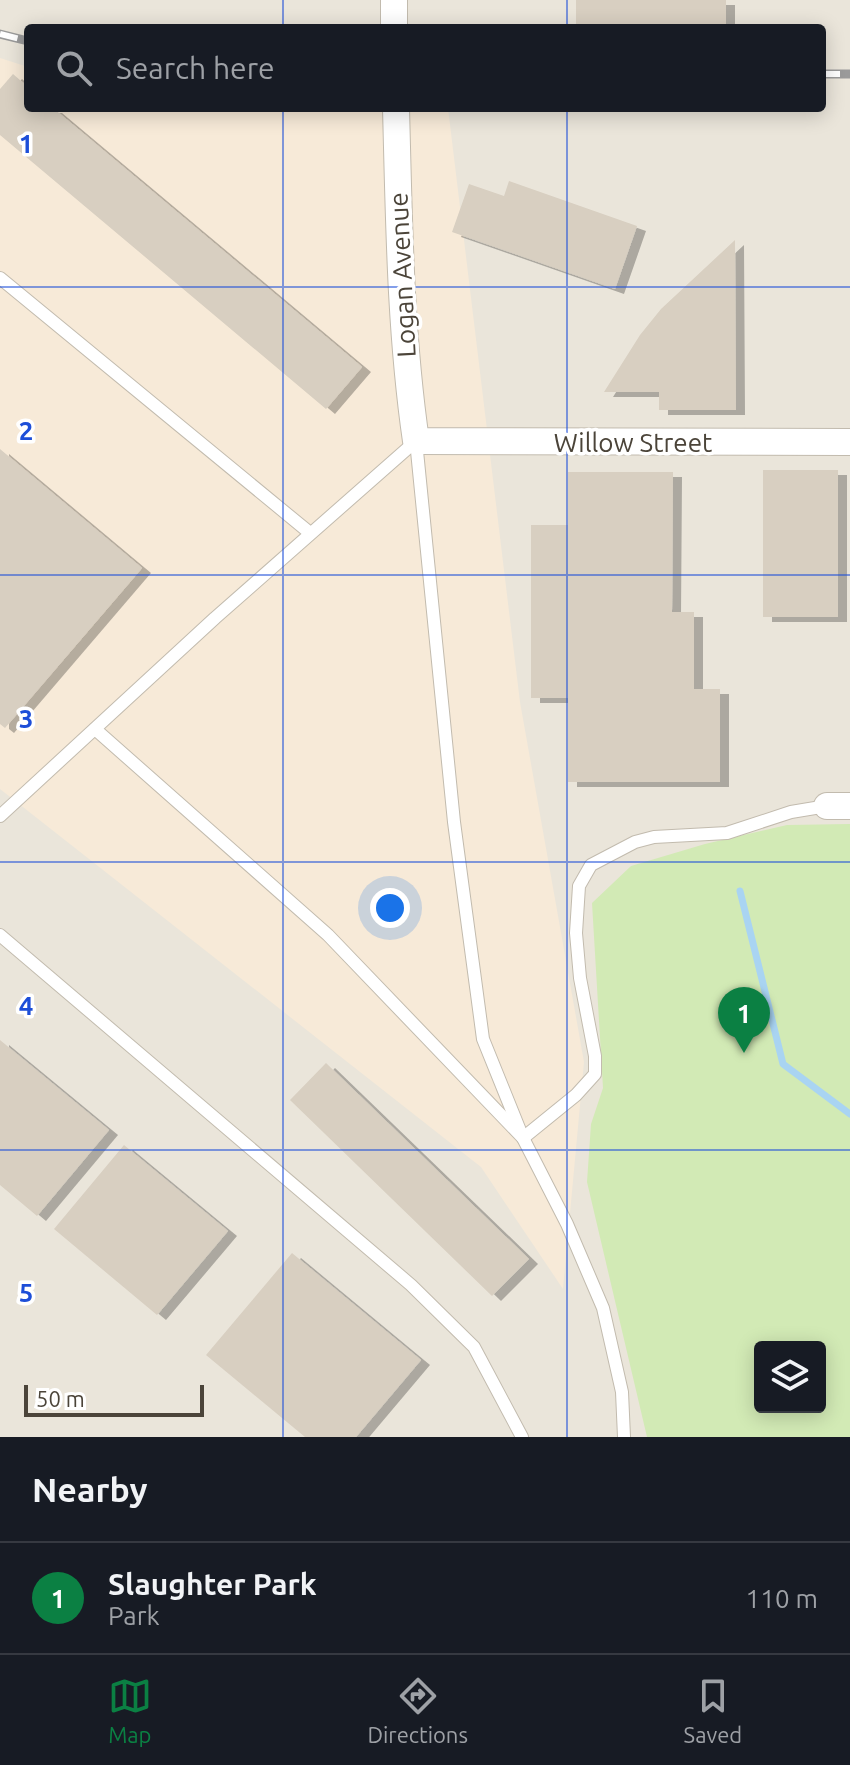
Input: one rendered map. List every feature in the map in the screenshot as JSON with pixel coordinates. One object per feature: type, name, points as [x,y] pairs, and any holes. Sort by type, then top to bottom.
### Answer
[{"type":"street","points":[[394,0],[394,24]]},
{"type":"street","name":"Logan Avenue","points":[[396,112],[402,312],[416,441]]},
{"type":"street","name":"Willow Street","points":[[416,441],[850,442]]},
{"type":"lane","points":[[0,278],[310,533]]},
{"type":"lane","points":[[0,816],[310,533],[416,441]]},
{"type":"lane","points":[[416,441],[454,822],[483,1039],[523,1138],[567,1224],[603,1308],[622,1392],[624,1437]]},
{"type":"lane","points":[[95,729],[328,935],[523,1138]]},
{"type":"lane","points":[[523,1138],[576,1095],[595,1074],[595,1056],[580,978],[576,933],[579,886],[591,865],[635,842],[654,837],[727,833],[791,812],[839,806]]},
{"type":"lane","points":[[0,935],[411,1285],[474,1347],[522,1437]]},
{"type":"shaded area","points":[[0,0],[850,0],[850,1437],[0,1437]]},
{"type":"shaded area","points":[[0,58],[24,66],[24,112],[448,112],[520,702],[584,1062],[563,1289],[481,1167],[0,789]]},
{"type":"green space","points":[[850,824],[850,1437],[647,1437],[587,1182],[591,1124],[603,1088],[592,903],[631,866],[705,844],[787,825]]},
{"type":"building","points":[[576,0],[726,0],[726,24],[576,24]]},
{"type":"building","points":[[13,74],[24,84],[24,112],[58,112],[362,367],[326,409],[0,135],[0,89]]},
{"type":"building","points":[[509,181],[637,226],[615,289],[452,232],[469,184],[504,196]]},
{"type":"building","points":[[735,240],[736,410],[659,410],[659,392],[604,392],[640,335],[661,309]]},
{"type":"building","points":[[0,449],[142,568],[5,728],[0,724]]},
{"type":"building","points":[[763,470],[838,470],[838,617],[763,617]]},
{"type":"building","points":[[568,472],[673,472],[672,612],[694,612],[694,689],[720,689],[720,782],[568,782],[568,698],[531,698],[531,525],[568,525]]},
{"type":"building","points":[[0,1040],[109,1130],[37,1216],[0,1185]]},
{"type":"building","points":[[326,1063],[529,1259],[492,1296],[290,1100]]},
{"type":"building","points":[[124,1145],[228,1231],[157,1315],[54,1229]]},
{"type":"building","points":[[292,1253],[421,1360],[356,1437],[305,1437],[206,1355]]},
{"type":"waterway","points":[[740,891],[783,1064],[850,1114]]},
{"type":"railway","points":[[0,34],[24,40]]},
{"type":"railway","points":[[826,74],[850,74]]},
{"type":"place","name":"Slaughter Park","points":[[744,1053]]}]
